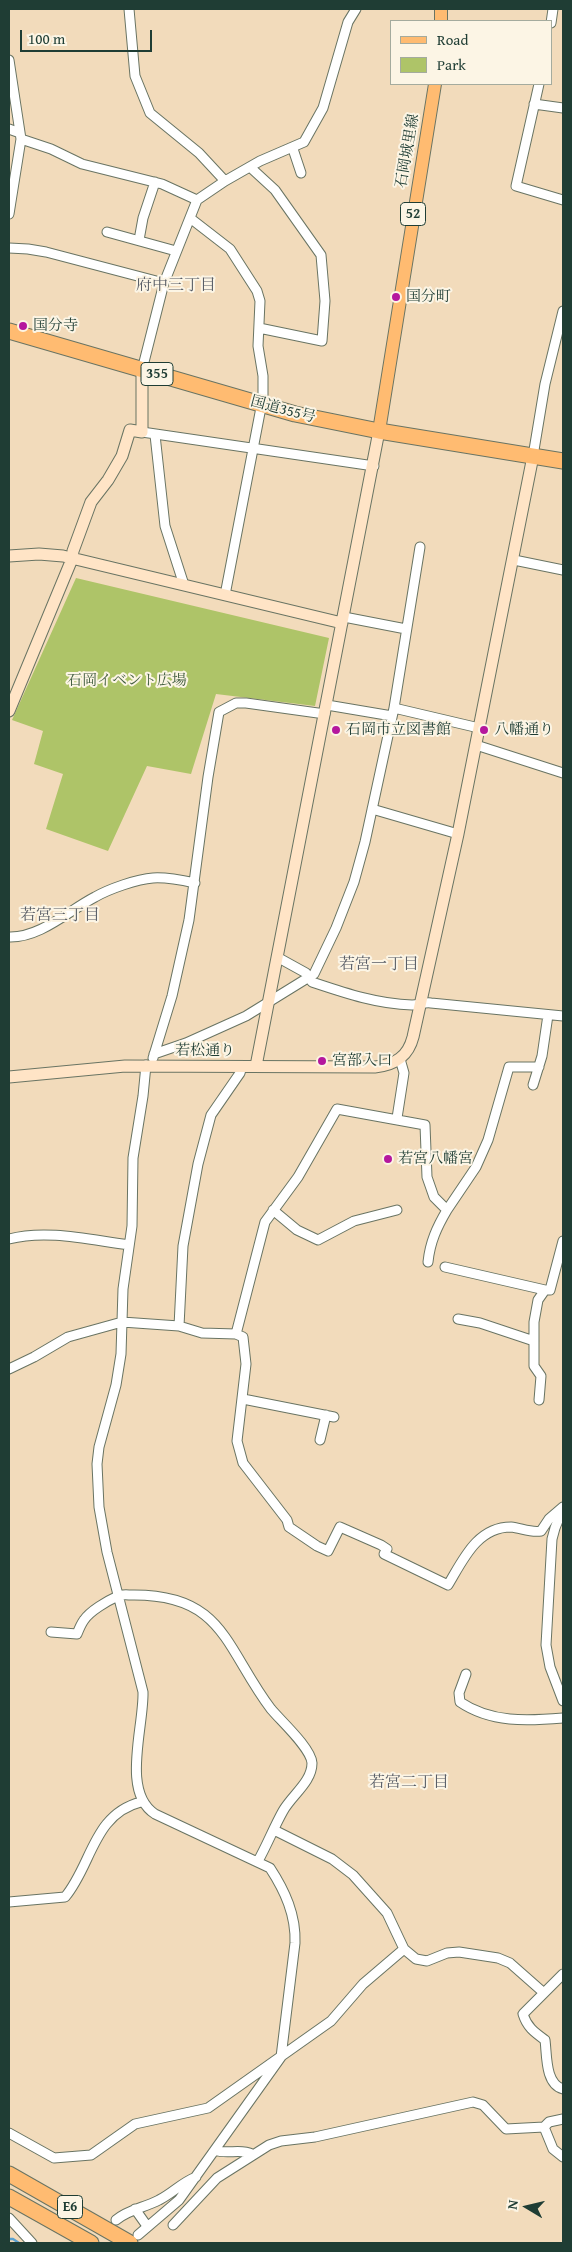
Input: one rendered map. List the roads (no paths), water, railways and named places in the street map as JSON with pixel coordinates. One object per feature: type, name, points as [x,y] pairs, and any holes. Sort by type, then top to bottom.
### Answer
[{"type":"highway","name":"国道355号","points":[[9,331],[262,405],[328,422],[563,461]]},
{"type":"highway","name":"E6","points":[[9,2174],[134,2239]]},
{"type":"highway","name":"E6","points":[[9,2197],[90,2243]]},
{"type":"main road","name":"石岡城里線","points":[[379,431],[435,85]]},
{"type":"street","points":[[129,9],[136,76],[150,113],[200,153],[225,181]]},
{"type":"street","points":[[142,432],[142,370],[164,283],[197,200],[250,167],[304,142],[323,108],[348,22],[356,9]]},
{"type":"street","points":[[9,60],[21,136],[9,214]]},
{"type":"street","points":[[539,85],[516,186],[563,200]]},
{"type":"street","points":[[534,104],[563,108]]},
{"type":"street","points":[[9,129],[82,164],[155,182],[197,200]]},
{"type":"street","points":[[292,149],[301,172]]},
{"type":"street","points":[[250,167],[275,190],[316,244],[321,255],[324,282],[322,341],[258,328]]},
{"type":"street","points":[[139,240],[143,218],[155,182]]},
{"type":"street","points":[[190,218],[230,249],[257,291],[260,301],[258,346],[264,376],[262,405],[225,595]]},
{"type":"street","points":[[107,232],[176,251]]},
{"type":"street","points":[[9,244],[9,259]]},
{"type":"street","points":[[9,248],[46,252],[164,283]]},
{"type":"street","points":[[396,1118],[404,1073],[400,1059],[411,1046],[458,834],[514,560],[545,384],[561,328],[563,311]]},
{"type":"street","points":[[9,712],[72,559],[91,502],[108,480],[122,456],[130,430],[374,466]]},
{"type":"street","points":[[256,1066],[374,466],[379,431]]},
{"type":"street","points":[[155,435],[165,526],[184,585]]},
{"type":"street","points":[[150,1062],[268,1003],[314,974],[336,928],[354,882],[372,810],[393,712],[420,547]]},
{"type":"street","points":[[9,556],[39,554],[72,559],[225,595],[343,620],[406,629]]},
{"type":"street","points":[[514,560],[563,570]]},
{"type":"street","points":[[134,2239],[179,2200],[197,2177],[280,2056],[295,1943],[296,1925],[280,1884],[270,1868],[155,1814],[142,1802],[136,1778],[144,1709],[143,1692],[108,1552],[99,1507],[97,1464],[99,1448],[116,1385],[121,1354],[122,1322],[132,1226],[132,1158],[150,1062],[174,988],[195,883],[208,778],[219,712],[236,703],[246,703],[326,710],[393,712],[479,728]]},
{"type":"street","points":[[476,745],[563,773]]},
{"type":"street","points":[[372,810],[458,834]]},
{"type":"street","points":[[9,937],[23,937],[96,896],[122,886],[152,878],[195,883]]},
{"type":"street","points":[[277,958],[306,973],[309,978],[321,984],[375,1001],[415,1005],[421,1002],[563,1016]]},
{"type":"street","points":[[534,1085],[548,1015]]},
{"type":"street","name":"若松通り","points":[[9,1077],[150,1062],[242,1066],[375,1067],[392,1064],[400,1059]]},
{"type":"street","points":[[180,1326],[183,1246],[198,1164],[211,1115],[240,1073],[242,1066]]},
{"type":"street","points":[[428,1262],[435,1230],[476,1167],[488,1140],[509,1067],[539,1067]]},
{"type":"street","points":[[236,1334],[265,1222],[298,1177],[337,1109],[425,1124],[427,1177],[434,1197],[447,1210]]},
{"type":"street","points":[[273,1210],[297,1230],[318,1240],[354,1221],[397,1210]]},
{"type":"street","points":[[9,1239],[25,1235],[45,1235],[129,1245]]},
{"type":"street","points":[[445,1267],[550,1290],[563,1241]]},
{"type":"street","points":[[540,1400],[541,1376],[534,1366],[534,1341],[538,1300],[545,1290]]},
{"type":"street","points":[[458,1319],[480,1323],[534,1341]]},
{"type":"street","points":[[9,1369],[20,1365],[68,1337],[122,1322],[180,1326],[202,1333],[236,1334],[243,1337],[246,1348],[243,1399],[237,1441],[248,1472],[274,1502],[287,1520],[289,1527],[317,1546],[328,1551],[340,1527],[381,1545],[386,1549],[384,1554],[448,1585],[468,1550],[477,1541],[499,1529],[509,1527],[541,1532],[549,1519],[563,1507]]},
{"type":"street","points":[[243,1399],[330,1416],[320,1440]]},
{"type":"street","points":[[563,1507],[552,1539],[546,1645],[550,1667],[563,1701]]},
{"type":"street","points":[[51,1632],[77,1634],[84,1620],[119,1595],[149,1594],[172,1598],[193,1605],[205,1613],[225,1635],[234,1653],[272,1709],[307,1750],[312,1761],[310,1772],[304,1784],[283,1810],[258,1862]]},
{"type":"street","points":[[466,1674],[459,1693],[460,1702],[473,1711],[498,1719],[535,1720],[563,1718]]},
{"type":"street","points":[[9,1902],[65,1897],[73,1887],[94,1841],[108,1823],[124,1808],[142,1802]]},
{"type":"street","points":[[274,1830],[332,1859],[353,1875],[388,1913],[404,1950],[416,1959],[427,1961],[453,1952],[498,1958],[510,1963],[544,1993]]},
{"type":"street","points":[[9,2133],[54,2158],[91,2155],[135,2124],[208,2108],[330,2021],[364,1984],[404,1950]]},
{"type":"street","points":[[563,1974],[523,2014],[526,2023],[533,2032],[545,2040],[552,2079],[557,2086],[563,2089]]},
{"type":"street","points":[[173,2225],[217,2178],[252,2154],[281,2140],[315,2137],[473,2102],[483,2105],[506,2129],[544,2127],[549,2122],[563,2119]]},
{"type":"street","points":[[544,2127],[553,2148],[563,2158]]},
{"type":"street","points":[[215,2150],[222,2153],[243,2151],[252,2154]]},
{"type":"street","points":[[116,2220],[125,2212],[157,2202],[182,2183],[197,2177]]},
{"type":"street","points":[[135,2209],[147,2226]]},
{"type":"street","points":[[9,2218],[32,2243]]},
{"type":"waterway","points":[[9,2239],[19,2243]]},
{"type":"place","name":"国分町","points":[[396,297]]},
{"type":"place","name":"国分寺","points":[[23,326]]},
{"type":"place","name":"石岡市立図書館","points":[[336,730]]},
{"type":"place","name":"八幡通り","points":[[484,730]]},
{"type":"place","name":"宮部入口","points":[[322,1061]]},
{"type":"place","name":"若宮八幡宮","points":[[388,1159]]},
{"type":"district","name":"府中三丁目","points":[[176,286]]},
{"type":"district","name":"若宮三丁目","points":[[60,916]]},
{"type":"district","name":"若宮一丁目","points":[[379,965]]},
{"type":"district","name":"若宮二丁目","points":[[409,1783]]},
{"type":"park label","name":"石岡イベント広場","points":[[127,681]]}]
